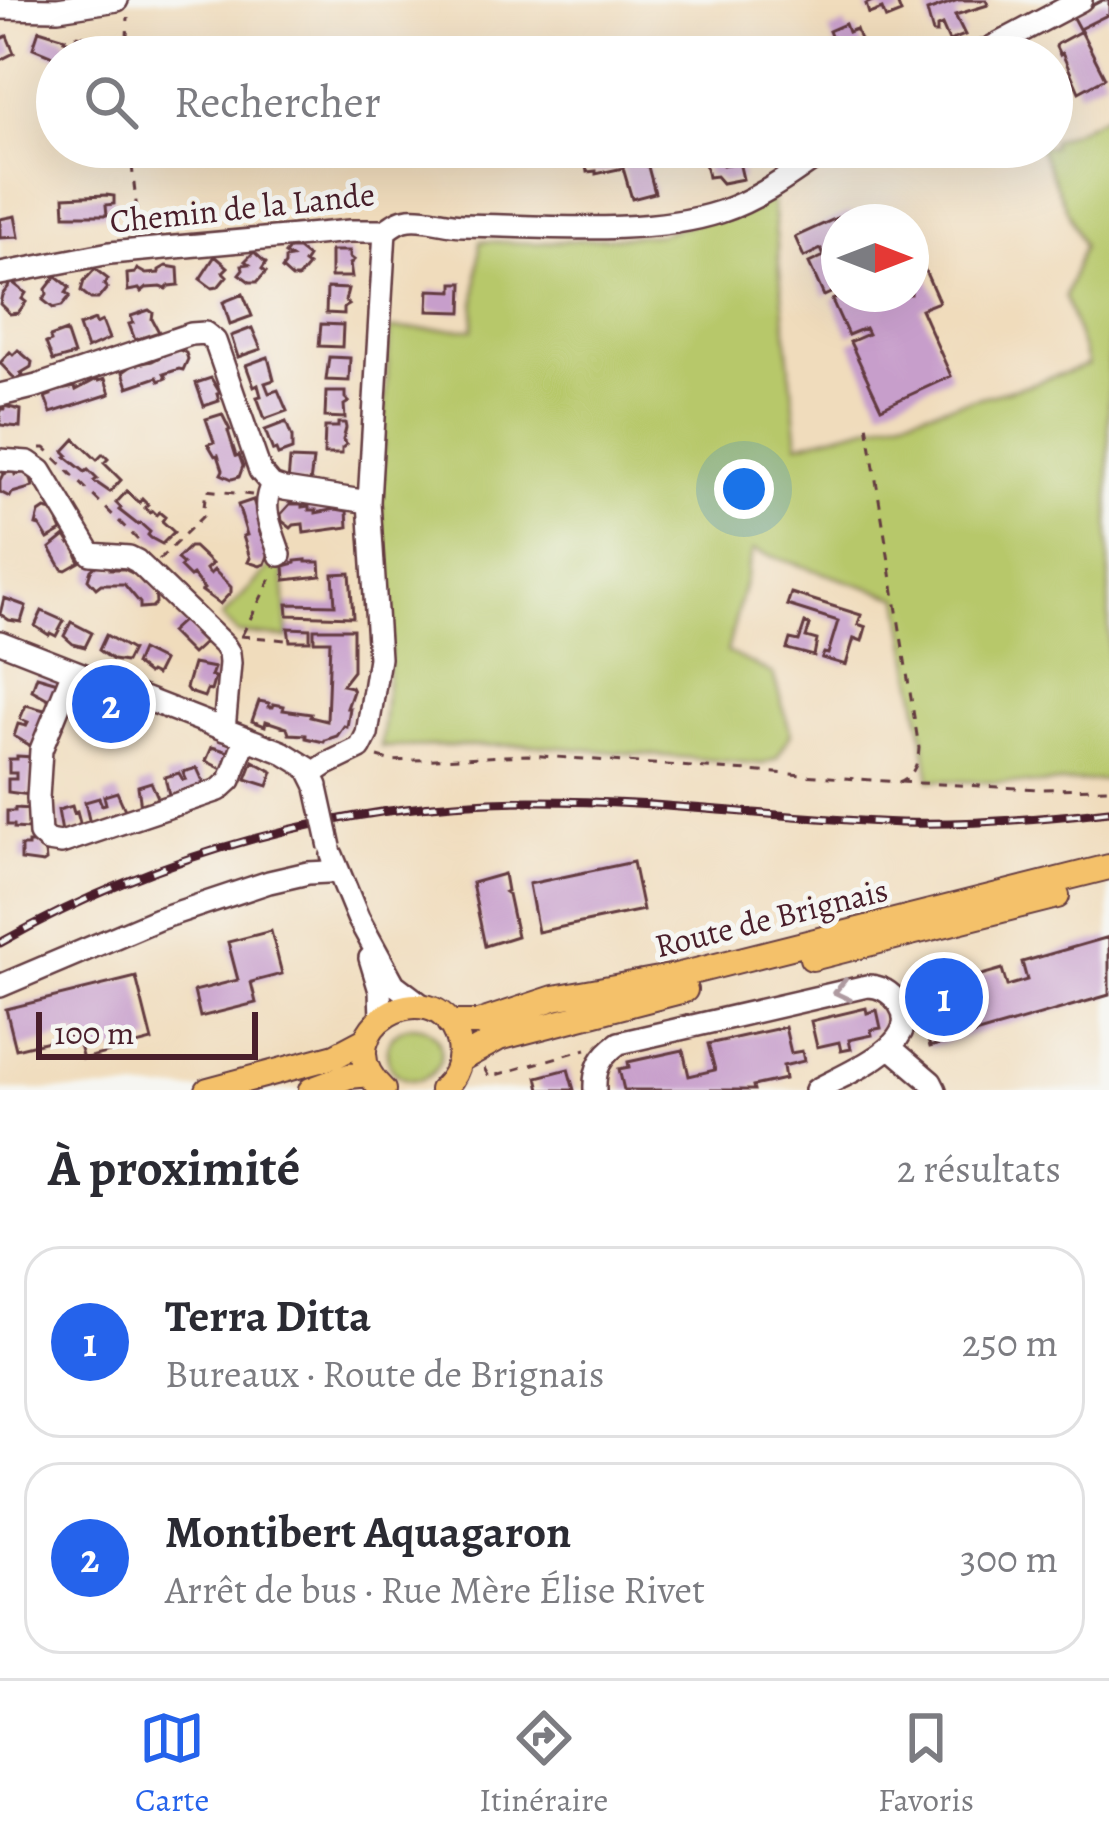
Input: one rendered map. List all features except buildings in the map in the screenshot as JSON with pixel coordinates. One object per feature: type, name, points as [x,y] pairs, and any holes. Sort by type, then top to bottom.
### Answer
[{"type":"main road","name":"Route de Brignais","points":[[449,1023],[478,1022],[554,998],[655,981],[1109,866]]},
{"type":"main road","name":"Route de Brignais","points":[[471,1062],[493,1040],[517,1033],[1109,884]]},
{"type":"main road","points":[[376,1082],[365,1051],[381,1017],[394,1009],[423,1006],[449,1023],[471,1062],[446,1088]]},
{"type":"main road","points":[[208,1090],[335,1056],[367,1040]]},
{"type":"main road","points":[[311,1090],[350,1076],[376,1082]]},
{"type":"street","points":[[1013,36],[1081,0]]},
{"type":"street","points":[[0,8],[122,9]]},
{"type":"street","name":"Chemin de la Lande","points":[[0,274],[110,253],[386,231],[405,219],[464,225],[592,226],[676,221],[718,212],[768,191],[801,168]]},
{"type":"street","points":[[315,781],[327,764],[360,748],[367,734],[379,658],[369,502],[386,231]]},
{"type":"street","points":[[0,395],[205,333],[214,341],[269,490],[265,505],[280,555]]},
{"type":"street","points":[[0,460],[34,464],[91,554],[137,561],[224,645],[230,663],[224,730]]},
{"type":"street","points":[[269,490],[369,502]]},
{"type":"street","points":[[0,642],[297,760],[315,781],[333,857],[380,991],[381,1017]]},
{"type":"street","points":[[73,671],[41,750],[40,833],[48,841],[61,843],[219,790],[230,780],[246,738]]},
{"type":"street","points":[[0,986],[158,919],[269,882],[328,872],[333,857]]},
{"type":"street","points":[[358,918],[394,984],[423,1006]]},
{"type":"street","points":[[595,1090],[597,1067],[616,1044],[878,986],[902,1007],[903,1034],[891,1048],[816,1090]]},
{"type":"street","points":[[891,1048],[932,1082],[935,1090]]},
{"type":"path","points":[[132,168],[140,236]]},
{"type":"path","points":[[867,424],[919,748],[916,767],[898,782]]},
{"type":"path","points":[[159,561],[203,516],[206,490],[269,490]]},
{"type":"path","points":[[242,637],[280,555]]},
{"type":"path","points":[[360,748],[392,761],[528,755],[898,782],[1109,788]]},
{"type":"path","points":[[471,1062],[489,1077],[616,1044]]},
{"type":"green space","points":[[1109,114],[1109,780],[1040,784],[930,780],[900,598],[753,550],[727,652],[773,674],[791,734],[777,758],[763,764],[530,745],[381,747],[390,651],[380,492],[390,329],[473,329],[480,241],[536,243],[660,234],[772,197],[798,444],[1088,365],[1065,297],[1083,246],[1048,168],[1073,168],[1073,131]]},
{"type":"green space","points":[[271,566],[283,569],[288,638],[238,633],[222,617]]},
{"type":"green space","points":[[414,1026],[433,1034],[441,1053],[433,1072],[414,1080],[395,1072],[387,1053],[395,1034]]},
{"type":"railway","points":[[0,943],[62,911],[190,858],[323,822],[391,811],[576,801],[927,823],[1109,811]]},
{"type":"place","name":"Montibert Aquagaron","points":[[111,704]]},
{"type":"place","name":"Terra Ditta","points":[[944,997]]}]
